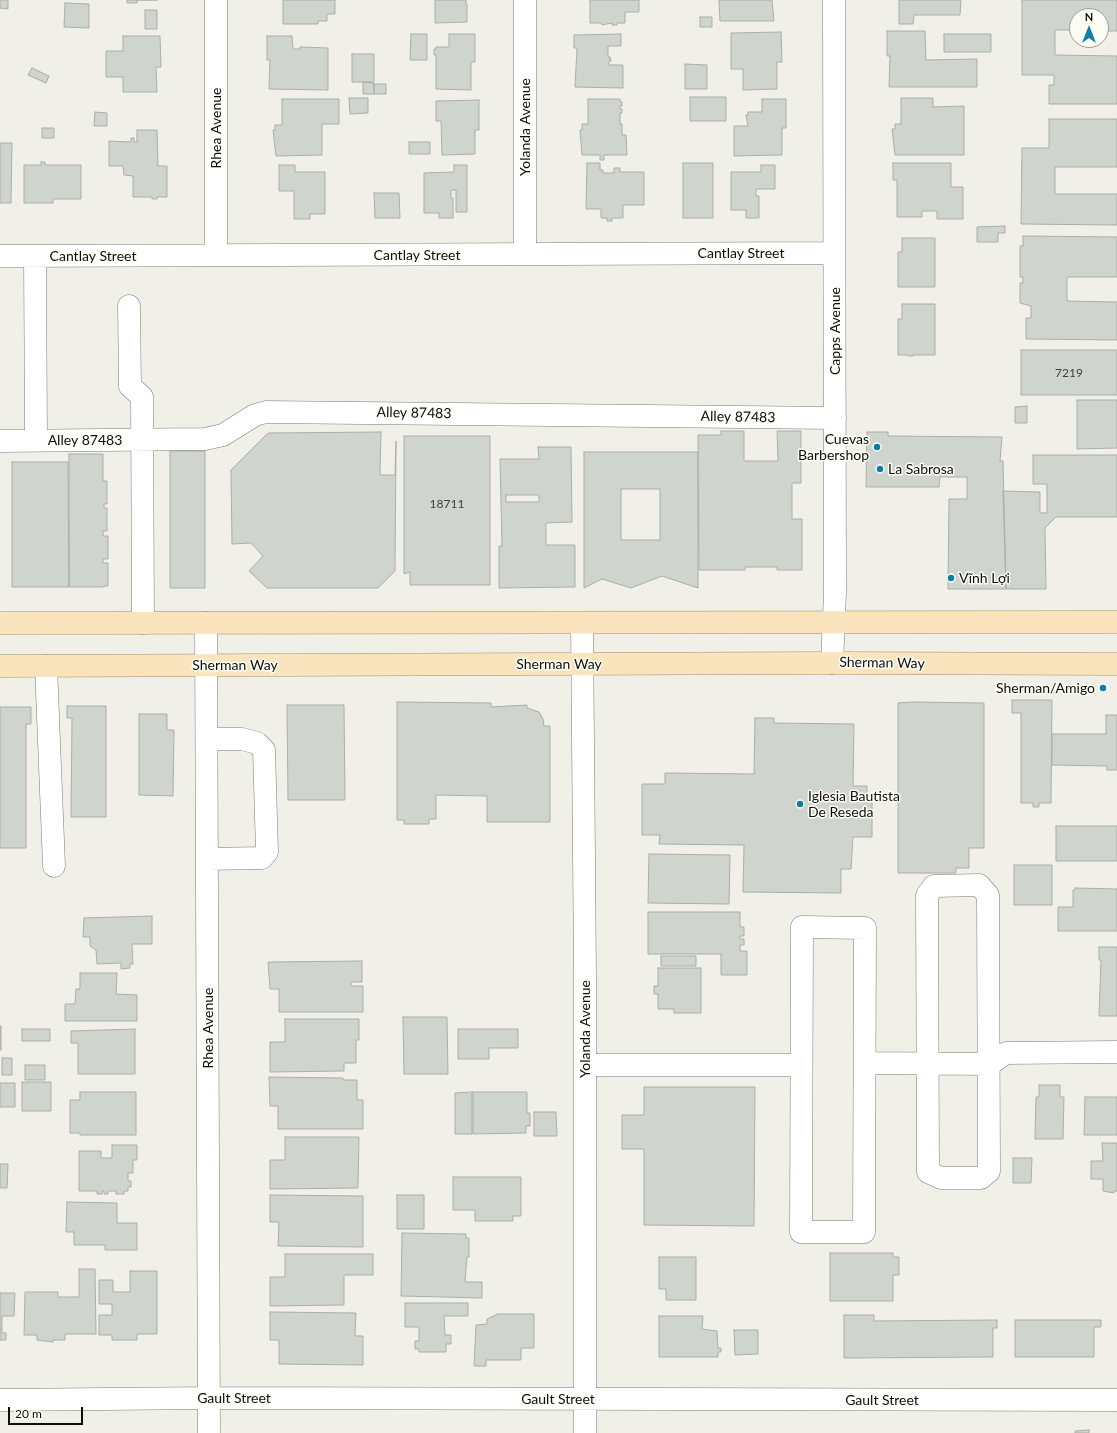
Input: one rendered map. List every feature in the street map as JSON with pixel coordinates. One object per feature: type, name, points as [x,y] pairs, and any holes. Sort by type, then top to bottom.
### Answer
[{"type":"main road","points":[[0,623],[582,624],[1117,622]]},
{"type":"main road","name":"Sherman Way","points":[[0,666],[832,663],[1117,664]]},
{"type":"street","name":"Rhea Avenue","points":[[216,0],[216,255]]},
{"type":"street","name":"Yolanda Avenue","points":[[525,0],[525,254]]},
{"type":"street","name":"Capps Avenue","points":[[832,663],[835,593],[834,0]]},
{"type":"street","name":"Cantlay Street","points":[[0,256],[834,253]]},
{"type":"street","points":[[35,256],[36,440]]},
{"type":"street","points":[[129,306],[130,386],[142,397],[143,623]]},
{"type":"street","name":"Alley 87483","points":[[0,441],[205,439],[223,435],[255,415],[266,412],[835,418]]},
{"type":"street","name":"Rhea Avenue","points":[[206,623],[209,1433]]},
{"type":"street","name":"Yolanda Avenue","points":[[582,624],[581,664],[586,1065],[585,1433]]},
{"type":"street","points":[[46,666],[54,866]]},
{"type":"street","points":[[207,740],[242,739],[257,743],[264,750],[267,852],[262,858],[208,859]]},
{"type":"street","points":[[934,886],[979,886],[988,895],[990,1064],[989,1171],[981,1178],[941,1178],[928,1172],[927,895],[934,886]]},
{"type":"street","points":[[802,927],[865,928],[864,1232],[801,1232],[801,1065],[802,927]]},
{"type":"street","points":[[865,1063],[990,1064],[1006,1053],[1117,1052]]},
{"type":"street","points":[[586,1065],[801,1065]]},
{"type":"street","name":"Gault Street","points":[[0,1400],[209,1398],[1117,1400]]},
{"type":"building","points":[[0,0],[8,0],[8,9],[0,8]]},
{"type":"building","points":[[127,0],[137,0],[137,3],[127,3]]},
{"type":"building","points":[[283,0],[335,0],[335,14],[327,14],[327,21],[318,21],[318,24],[283,24]]},
{"type":"building","points":[[435,0],[466,0],[467,22],[435,23]]},
{"type":"building","points":[[590,0],[639,0],[639,12],[625,12],[625,23],[617,23],[617,25],[612,25],[612,23],[602,25],[602,23],[590,23]]},
{"type":"building","points":[[719,0],[772,0],[774,21],[720,21]]},
{"type":"building","points":[[899,0],[961,0],[960,15],[914,15],[913,24],[899,24]]},
{"type":"building","points":[[1022,0],[1117,0],[1117,31],[1109,31],[1109,8],[1069,8],[1069,30],[1055,30],[1055,55],[1117,56],[1117,104],[1049,104],[1049,85],[1054,85],[1054,75],[1022,75]]},
{"type":"building","points":[[65,3],[89,4],[89,28],[64,27]]},
{"type":"building","points":[[145,10],[157,10],[157,29],[145,29]]},
{"type":"building","points":[[700,17],[712,17],[712,27],[700,27]]},
{"type":"building","points":[[887,31],[925,31],[926,60],[977,59],[977,87],[889,87],[890,56],[887,56]]},
{"type":"building","points":[[781,32],[782,62],[777,62],[777,89],[743,90],[743,69],[731,69],[731,33]]},
{"type":"building","points":[[411,34],[427,34],[427,60],[410,60]]},
{"type":"building","points":[[449,34],[475,34],[475,62],[471,62],[471,90],[436,89],[436,55],[434,55],[434,49],[436,49],[436,47],[449,47]]},
{"type":"building","points":[[621,34],[621,46],[608,46],[608,57],[610,57],[611,61],[609,61],[609,65],[623,65],[623,88],[575,87],[577,48],[574,48],[574,35]]},
{"type":"building","points":[[944,34],[991,34],[991,52],[944,52]]},
{"type":"building","points":[[123,36],[160,36],[161,67],[156,67],[157,92],[123,92],[123,77],[106,77],[106,51],[123,51]]},
{"type":"building","points":[[267,36],[292,36],[293,49],[300,49],[300,47],[328,48],[328,90],[269,89],[270,60],[267,60]]},
{"type":"building","points":[[352,54],[374,54],[374,82],[352,82]]},
{"type":"building","points":[[685,64],[707,65],[707,89],[685,89]]},
{"type":"building","points":[[32,68],[49,76],[46,83],[28,75]]},
{"type":"building","points":[[363,82],[374,83],[374,94],[363,94]]},
{"type":"building","points":[[374,84],[386,84],[386,94],[374,94]]},
{"type":"building","points":[[690,97],[726,97],[726,121],[690,121]]},
{"type":"building","points":[[349,98],[368,98],[368,113],[350,114]]},
{"type":"building","points":[[901,98],[933,98],[933,107],[964,106],[964,155],[895,155],[892,129],[895,129],[895,124],[901,124]]},
{"type":"building","points":[[282,99],[339,99],[339,124],[322,124],[322,155],[276,156],[273,130],[275,130],[275,125],[282,125]]},
{"type":"building","points":[[588,99],[620,99],[620,102],[622,102],[620,109],[622,109],[622,113],[620,113],[620,124],[622,124],[622,135],[626,135],[627,155],[604,155],[604,160],[600,160],[600,155],[582,155],[580,130],[582,130],[582,124],[588,124]]},
{"type":"building","points":[[762,99],[786,99],[786,128],[782,128],[782,155],[734,156],[734,126],[748,126],[746,115],[748,115],[748,112],[762,112]]},
{"type":"building","points":[[479,100],[479,130],[475,130],[475,154],[442,155],[441,121],[436,121],[436,101]]},
{"type":"building","points":[[95,112],[107,113],[107,126],[94,126]]},
{"type":"building","points":[[1049,119],[1117,119],[1117,167],[1055,167],[1055,194],[1117,194],[1117,225],[1021,224],[1022,148],[1049,148]]},
{"type":"building","points":[[42,128],[54,128],[54,138],[42,138]]},
{"type":"building","points":[[137,130],[157,130],[158,166],[167,166],[167,197],[157,197],[157,199],[152,199],[152,197],[133,197],[133,176],[124,175],[123,166],[109,166],[109,141],[131,142],[131,138],[134,138],[134,142],[137,142]]},
{"type":"building","points":[[409,142],[430,142],[430,154],[409,154]]},
{"type":"building","points":[[0,143],[12,143],[11,203],[0,203]]},
{"type":"building","points":[[41,162],[45,162],[45,165],[81,165],[81,199],[53,199],[53,203],[24,203],[24,165],[41,165]]},
{"type":"building","points":[[587,163],[600,163],[600,170],[603,170],[603,173],[614,173],[614,168],[620,168],[620,172],[644,172],[644,205],[623,205],[623,218],[612,218],[612,221],[607,221],[607,218],[601,218],[601,209],[586,209]]},
{"type":"building","points":[[683,163],[713,163],[713,218],[683,218]]},
{"type":"building","points":[[893,163],[951,163],[951,187],[963,187],[963,219],[937,219],[937,211],[922,211],[922,217],[897,217],[897,180],[893,180]]},
{"type":"building","points":[[279,165],[295,165],[295,172],[325,172],[325,214],[310,214],[310,219],[294,219],[294,191],[279,191]]},
{"type":"building","points":[[454,165],[467,165],[467,212],[456,212],[456,190],[451,190],[451,198],[453,198],[453,218],[439,218],[439,213],[424,213],[424,173],[454,172]]},
{"type":"building","points":[[761,165],[775,165],[775,189],[756,189],[756,196],[759,196],[759,218],[746,218],[746,210],[731,210],[731,172],[761,172]]},
{"type":"building","points":[[374,193],[399,193],[400,218],[375,218]]},
{"type":"building","points":[[1005,226],[1005,233],[998,233],[998,242],[977,242],[977,227]]},
{"type":"building","points":[[1023,236],[1117,237],[1117,277],[1067,277],[1067,301],[1117,302],[1117,340],[1026,339],[1026,318],[1031,318],[1031,306],[1020,303],[1020,283],[1023,283],[1023,277],[1020,277],[1020,246],[1023,246]]},
{"type":"building","points":[[902,238],[935,238],[935,287],[898,287],[898,252],[902,252]]},
{"type":"building","points":[[902,304],[935,304],[935,355],[898,355],[898,319],[902,319]]},
{"type":"building","points":[[1021,350],[1117,350],[1117,395],[1021,395]]},
{"type":"building","points":[[1077,400],[1117,400],[1117,448],[1077,449]]},
{"type":"building","points":[[1027,406],[1027,423],[1015,423],[1015,407]]},
{"type":"building","points":[[721,431],[744,431],[744,461],[778,461],[777,431],[801,431],[801,483],[792,483],[792,519],[802,519],[802,570],[777,570],[777,567],[745,567],[745,570],[699,570],[698,435],[721,435]]},
{"type":"building","points":[[381,432],[380,475],[395,475],[396,441],[395,571],[378,588],[267,588],[249,571],[263,556],[251,543],[232,544],[231,470],[268,433]]},
{"type":"building","points":[[867,432],[888,432],[888,436],[1002,437],[1000,461],[1003,461],[1006,589],[948,589],[949,499],[967,499],[967,477],[940,477],[939,487],[866,487]]},
{"type":"building","points":[[404,436],[490,436],[490,585],[410,585],[410,572],[404,574]]},
{"type":"building","points":[[538,447],[571,447],[572,522],[546,523],[546,545],[575,545],[575,587],[499,588],[499,546],[502,546],[500,459],[539,459]],"holes":[[[506,495],[539,495],[539,502],[506,502]]]},
{"type":"building","points":[[170,451],[205,451],[205,588],[170,588]]},
{"type":"building","points":[[584,452],[698,452],[698,588],[662,576],[631,588],[602,579],[584,588]],"holes":[[[621,489],[660,489],[660,540],[621,540]]]},
{"type":"building","points":[[69,454],[103,454],[103,481],[107,481],[107,504],[104,504],[104,508],[107,508],[107,531],[103,531],[103,536],[108,536],[108,559],[103,559],[103,563],[108,563],[108,586],[69,587]]},
{"type":"building","points":[[1033,455],[1117,455],[1117,517],[1056,517],[1045,528],[1046,589],[1006,589],[1003,491],[1040,492],[1040,513],[1047,513],[1047,484],[1033,484]]},
{"type":"building","points":[[12,462],[68,462],[69,587],[12,587]]},
{"type":"building","points":[[1012,700],[1052,700],[1051,803],[1039,803],[1039,807],[1033,807],[1033,803],[1021,803],[1021,713],[1012,713]]},
{"type":"building","points":[[397,702],[491,703],[491,707],[527,705],[527,708],[539,712],[543,719],[544,726],[550,726],[550,822],[487,822],[487,796],[436,795],[436,819],[429,819],[429,824],[404,824],[404,820],[397,820]]},
{"type":"building","points":[[898,703],[984,703],[984,848],[969,848],[969,868],[956,868],[956,873],[898,873]]},
{"type":"building","points":[[287,705],[344,705],[345,800],[288,800]]},
{"type":"building","points":[[67,706],[106,706],[106,817],[71,817],[72,718],[67,718]]},
{"type":"building","points":[[0,707],[31,707],[31,724],[26,724],[26,848],[0,848]]},
{"type":"building","points":[[139,714],[167,714],[167,730],[174,730],[173,796],[139,795]]},
{"type":"building","points":[[1106,715],[1117,715],[1117,770],[1107,770],[1107,766],[1052,765],[1052,734],[1106,734]]},
{"type":"building","points":[[755,718],[774,718],[774,723],[854,724],[853,786],[867,786],[867,796],[872,796],[872,837],[853,837],[851,869],[841,869],[841,893],[743,892],[744,845],[659,844],[660,835],[642,835],[642,784],[665,784],[665,773],[754,774]]},
{"type":"building","points":[[1056,826],[1117,826],[1117,861],[1056,861]]},
{"type":"building","points":[[649,854],[730,855],[729,904],[648,903]]},
{"type":"building","points":[[1014,865],[1052,865],[1052,905],[1014,905]]},
{"type":"building","points":[[1075,888],[1117,889],[1117,931],[1058,931],[1058,907],[1073,907],[1073,890],[1075,890]]},
{"type":"building","points":[[648,912],[740,912],[740,927],[744,927],[744,936],[740,936],[740,939],[744,939],[744,945],[740,945],[740,951],[747,951],[747,975],[721,975],[721,954],[648,954]]},
{"type":"building","points":[[152,916],[152,944],[132,944],[133,964],[130,964],[130,968],[121,969],[121,963],[97,964],[96,950],[90,946],[90,937],[83,937],[84,918]]},
{"type":"building","points":[[1099,947],[1117,947],[1117,1016],[1099,1016],[1101,960],[1099,960]]},
{"type":"building","points":[[661,956],[696,956],[696,966],[661,966]]},
{"type":"building","points":[[362,961],[362,982],[351,982],[351,986],[363,986],[363,1012],[279,1012],[279,989],[270,989],[268,962]]},
{"type":"building","points":[[658,968],[701,968],[701,1013],[674,1013],[674,1009],[658,1009],[658,994],[654,994],[654,986],[658,986]]},
{"type":"building","points":[[80,973],[117,973],[116,994],[137,995],[137,1021],[65,1021],[65,1004],[75,1004],[76,989],[80,989]]},
{"type":"building","points":[[403,1017],[447,1017],[448,1074],[404,1074]]},
{"type":"building","points":[[285,1019],[359,1019],[359,1040],[356,1040],[356,1063],[344,1063],[344,1071],[270,1072],[270,1042],[285,1042]]},
{"type":"building","points":[[1,1026],[1,1050],[0,1050]]},
{"type":"building","points":[[22,1029],[50,1029],[50,1041],[22,1041]]},
{"type":"building","points":[[135,1029],[135,1074],[78,1074],[78,1043],[71,1043],[71,1031]]},
{"type":"building","points":[[458,1029],[518,1029],[518,1048],[489,1048],[489,1059],[458,1059]]},
{"type":"building","points":[[2,1058],[12,1058],[12,1075],[2,1075]]},
{"type":"building","points":[[25,1065],[45,1065],[45,1080],[25,1080]]},
{"type":"building","points":[[269,1077],[343,1078],[343,1080],[357,1080],[357,1100],[363,1100],[363,1129],[278,1129],[278,1106],[270,1106]]},
{"type":"building","points":[[22,1082],[51,1082],[51,1111],[22,1111]]},
{"type":"building","points":[[0,1083],[15,1083],[15,1107],[0,1107]]},
{"type":"building","points":[[1039,1085],[1060,1085],[1060,1097],[1064,1097],[1063,1139],[1035,1139],[1036,1097],[1039,1097]]},
{"type":"building","points":[[644,1087],[755,1087],[754,1226],[644,1225],[644,1149],[622,1149],[622,1115],[644,1115]]},
{"type":"building","points":[[80,1092],[136,1092],[136,1135],[80,1135],[80,1133],[70,1133],[70,1100],[80,1100]]},
{"type":"building","points":[[472,1092],[472,1134],[455,1134],[455,1093]]},
{"type":"building","points":[[473,1092],[527,1092],[527,1113],[530,1113],[530,1126],[526,1126],[526,1133],[473,1134]]},
{"type":"building","points":[[1085,1097],[1117,1097],[1117,1135],[1084,1135]]},
{"type":"building","points":[[534,1112],[556,1112],[557,1136],[534,1136]]},
{"type":"building","points":[[285,1137],[359,1137],[358,1188],[270,1189],[270,1160],[285,1160]]},
{"type":"building","points":[[1102,1143],[1117,1143],[1117,1191],[1114,1191],[1114,1193],[1103,1191],[1103,1179],[1091,1179],[1091,1161],[1103,1161]]},
{"type":"building","points":[[112,1145],[137,1145],[137,1160],[133,1160],[133,1173],[128,1173],[128,1181],[131,1181],[131,1187],[128,1187],[128,1191],[124,1191],[124,1194],[116,1194],[116,1191],[108,1191],[108,1194],[104,1194],[104,1191],[102,1191],[102,1194],[97,1194],[97,1191],[79,1191],[79,1151],[101,1151],[101,1158],[112,1158]]},
{"type":"building","points":[[1013,1158],[1032,1158],[1031,1183],[1013,1183]]},
{"type":"building","points":[[0,1164],[8,1164],[7,1188],[0,1188]]},
{"type":"building","points":[[453,1177],[521,1177],[521,1216],[513,1216],[513,1221],[475,1221],[475,1210],[453,1210]]},
{"type":"building","points":[[270,1195],[363,1196],[363,1247],[278,1246],[279,1222],[270,1222]]},
{"type":"building","points":[[397,1195],[424,1195],[424,1229],[397,1229]]},
{"type":"building","points":[[67,1202],[117,1203],[117,1223],[137,1223],[137,1250],[105,1250],[105,1245],[74,1245],[74,1232],[66,1232]]},
{"type":"building","points":[[402,1233],[466,1234],[466,1238],[469,1238],[469,1257],[467,1257],[465,1282],[482,1282],[482,1298],[401,1296]]},
{"type":"building","points":[[830,1253],[893,1253],[893,1257],[899,1257],[899,1275],[893,1275],[893,1301],[830,1301]]},
{"type":"building","points":[[285,1254],[373,1254],[373,1275],[344,1275],[344,1305],[270,1306],[270,1277],[285,1277]]},
{"type":"building","points":[[659,1257],[696,1257],[696,1300],[666,1300],[666,1289],[659,1289]]},
{"type":"building","points":[[79,1269],[95,1269],[96,1334],[65,1334],[65,1340],[53,1340],[53,1342],[37,1340],[37,1335],[24,1335],[25,1292],[58,1292],[58,1297],[79,1297]]},
{"type":"building","points":[[130,1271],[157,1271],[157,1334],[137,1334],[137,1340],[112,1340],[112,1335],[99,1335],[99,1315],[112,1315],[112,1304],[99,1304],[99,1280],[113,1280],[113,1292],[130,1292]]},
{"type":"building","points":[[0,1293],[15,1293],[14,1316],[2,1316],[2,1333],[6,1333],[6,1340],[0,1340]]},
{"type":"building","points":[[405,1303],[468,1303],[468,1316],[444,1316],[445,1335],[451,1335],[451,1344],[446,1344],[446,1352],[419,1352],[419,1349],[415,1349],[415,1341],[419,1341],[419,1327],[405,1327]]},
{"type":"building","points":[[270,1312],[356,1313],[355,1336],[363,1336],[363,1365],[279,1364],[279,1340],[270,1340]]},
{"type":"building","points":[[498,1314],[534,1314],[534,1348],[521,1348],[521,1360],[486,1360],[486,1366],[474,1366],[476,1325],[487,1324],[487,1319]]},
{"type":"building","points":[[844,1315],[874,1315],[874,1321],[997,1320],[997,1328],[993,1328],[993,1357],[844,1358]]},
{"type":"building","points":[[659,1316],[703,1316],[702,1329],[717,1331],[718,1348],[721,1348],[721,1352],[718,1352],[718,1357],[659,1357]]},
{"type":"building","points":[[1015,1320],[1101,1320],[1101,1327],[1094,1327],[1094,1357],[1015,1357]]},
{"type":"building","points":[[734,1330],[758,1330],[758,1354],[735,1355]]},
{"type":"building","points":[[1089,1430],[1089,1433],[1075,1433],[1075,1431]]},
{"type":"place","name":"Cuevas Barbershop","points":[[877,447]]},
{"type":"place","name":"La Sabrosa","points":[[880,469]]},
{"type":"place","name":"Vĩnh Lợi","points":[[951,578]]},
{"type":"place","name":"Sherman/Amigo","points":[[1103,688]]},
{"type":"place","name":"Iglesia Bautista De Reseda","points":[[800,804]]}]
